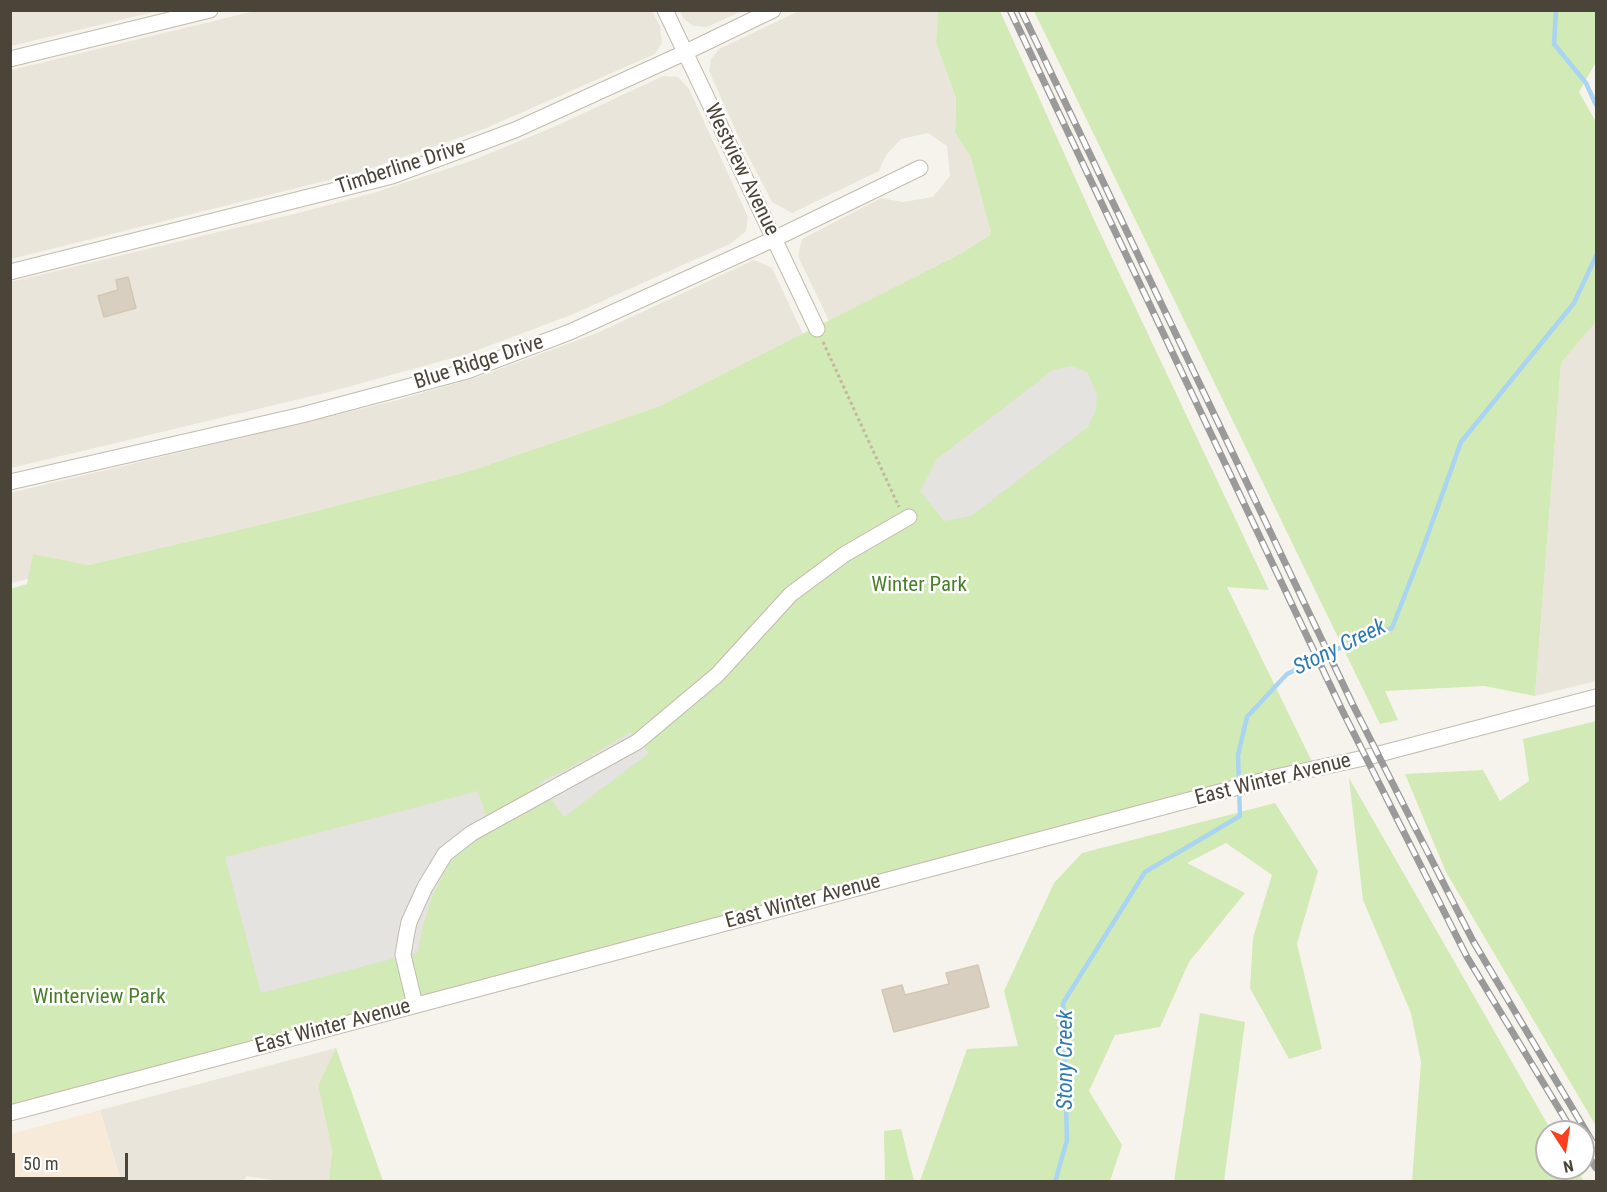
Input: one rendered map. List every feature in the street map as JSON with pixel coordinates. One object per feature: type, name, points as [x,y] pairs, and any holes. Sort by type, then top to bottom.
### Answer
[{"type":"street","points":[[10,59],[210,10]]},
{"type":"street","name":"Westview Avenue","points":[[665,10],[817,329]]},
{"type":"street","name":"Timberline Drive","points":[[10,272],[392,176],[515,130],[773,10]]},
{"type":"street","name":"Blue Ridge Drive","points":[[10,482],[302,415],[467,371],[570,332],[774,239],[920,168]]},
{"type":"street","points":[[415,1005],[403,955],[406,937],[409,922],[424,887],[445,854],[472,833],[637,742],[717,675],[790,594],[845,554],[909,517]]},
{"type":"street","name":"East Winter Avenue","points":[[10,1113],[1199,797],[1364,758],[1596,697]]},
{"type":"path","points":[[817,329],[901,510],[909,517]]},
{"type":"shaded area","points":[[11,10],[158,10],[158,11],[11,46]]},
{"type":"shaded area","points":[[259,10],[652,11],[660,26],[662,43],[655,54],[484,129],[357,173],[11,259],[11,70]]},
{"type":"shaded area","points":[[680,11],[742,11],[707,27],[693,26],[683,18]]},
{"type":"shaded area","points":[[799,11],[938,11],[936,43],[956,98],[955,132],[971,158],[991,234],[962,253],[829,321],[798,256],[802,239],[881,198],[903,202],[933,197],[950,176],[947,146],[928,133],[901,139],[886,155],[879,171],[792,213],[772,202],[740,140],[709,71],[711,59],[719,49]]},
{"type":"shaded area","points":[[663,76],[678,77],[689,89],[748,217],[746,231],[730,244],[571,315],[467,354],[333,391],[11,468],[10,282],[373,193],[471,161],[556,126]]},
{"type":"shaded area","points":[[754,260],[772,268],[803,334],[660,406],[470,471],[289,518],[11,583],[10,493],[398,400],[478,377],[597,333]]},
{"type":"shaded area","points":[[1596,322],[1596,681],[1535,696],[1561,363]]},
{"type":"shaded area","points":[[1071,366],[1087,372],[1097,394],[1096,410],[1088,427],[971,516],[944,521],[920,491],[937,459],[1053,370]]},
{"type":"shaded area","points":[[630,732],[649,753],[564,817],[539,783],[588,758]]},
{"type":"shaded area","points":[[478,791],[490,828],[461,849],[445,871],[433,895],[423,925],[418,952],[261,993],[225,857]]},
{"type":"shaded area","points":[[336,1048],[318,1085],[332,1151],[329,1181],[286,1182],[246,1176],[243,1182],[121,1181],[100,1110]]},
{"type":"shaded area","points":[[100,1110],[121,1181],[11,1181],[11,1134]]},
{"type":"green space","name":"Winter Park","points":[[938,11],[1000,11],[1095,222],[1269,590],[1227,587],[1315,768],[11,1113],[10,589],[27,584],[33,554],[88,565],[289,518],[470,471],[660,406],[962,253],[991,234],[971,158],[955,132],[956,98],[936,43]]},
{"type":"green space","points":[[1034,11],[1596,11],[1596,62],[1579,92],[1596,122],[1596,322],[1561,363],[1535,696],[1484,686],[1385,691],[1398,720],[1380,724]]},
{"type":"green space","points":[[1596,721],[1596,1126],[1595,1120],[1592,1120],[1446,872],[1405,774],[1483,770],[1500,801],[1529,781],[1523,739]]},
{"type":"green space","points":[[1349,778],[1545,1120],[1535,1120],[1535,1180],[1584,1181],[1412,1181],[1421,1062],[1411,1013],[1363,900]]},
{"type":"green space","points":[[1275,803],[1318,871],[1297,944],[1322,1049],[1289,1059],[1250,988],[1253,938],[1272,875],[1226,843],[1187,863],[1245,893],[1189,962],[1160,1027],[1115,1035],[1089,1091],[1122,1145],[1110,1181],[920,1181],[967,1049],[1018,1046],[1004,991],[1054,883],[1082,853]]},
{"type":"green space","points":[[1200,1013],[1245,1022],[1224,1181],[1174,1181]]},
{"type":"green space","points":[[336,1048],[383,1181],[329,1181],[332,1151],[318,1085]]},
{"type":"green space","points":[[901,1129],[914,1181],[885,1181],[884,1131]]},
{"type":"building","points":[[128,277],[136,308],[104,317],[98,296],[118,290],[116,280]]},
{"type":"building","points":[[978,965],[989,1007],[894,1032],[882,990],[902,985],[905,995],[949,984],[946,973]]},
{"type":"waterway","name":"Stony Creek","points":[[1556,10],[1554,44],[1586,83],[1596,105]]},
{"type":"waterway","name":"Stony Creek","points":[[1055,1182],[1067,1140],[1063,1003],[1145,872],[1240,816],[1238,755],[1247,717],[1287,674],[1354,641],[1392,628],[1461,442],[1574,303],[1596,256]]},
{"type":"railway","points":[[1010,10],[1341,708],[1467,957],[1566,1120]]},
{"type":"railway","points":[[1021,10],[1353,705],[1473,941],[1596,1148]]},
{"type":"park label","name":"Winterview Park","points":[[99,998]]}]
